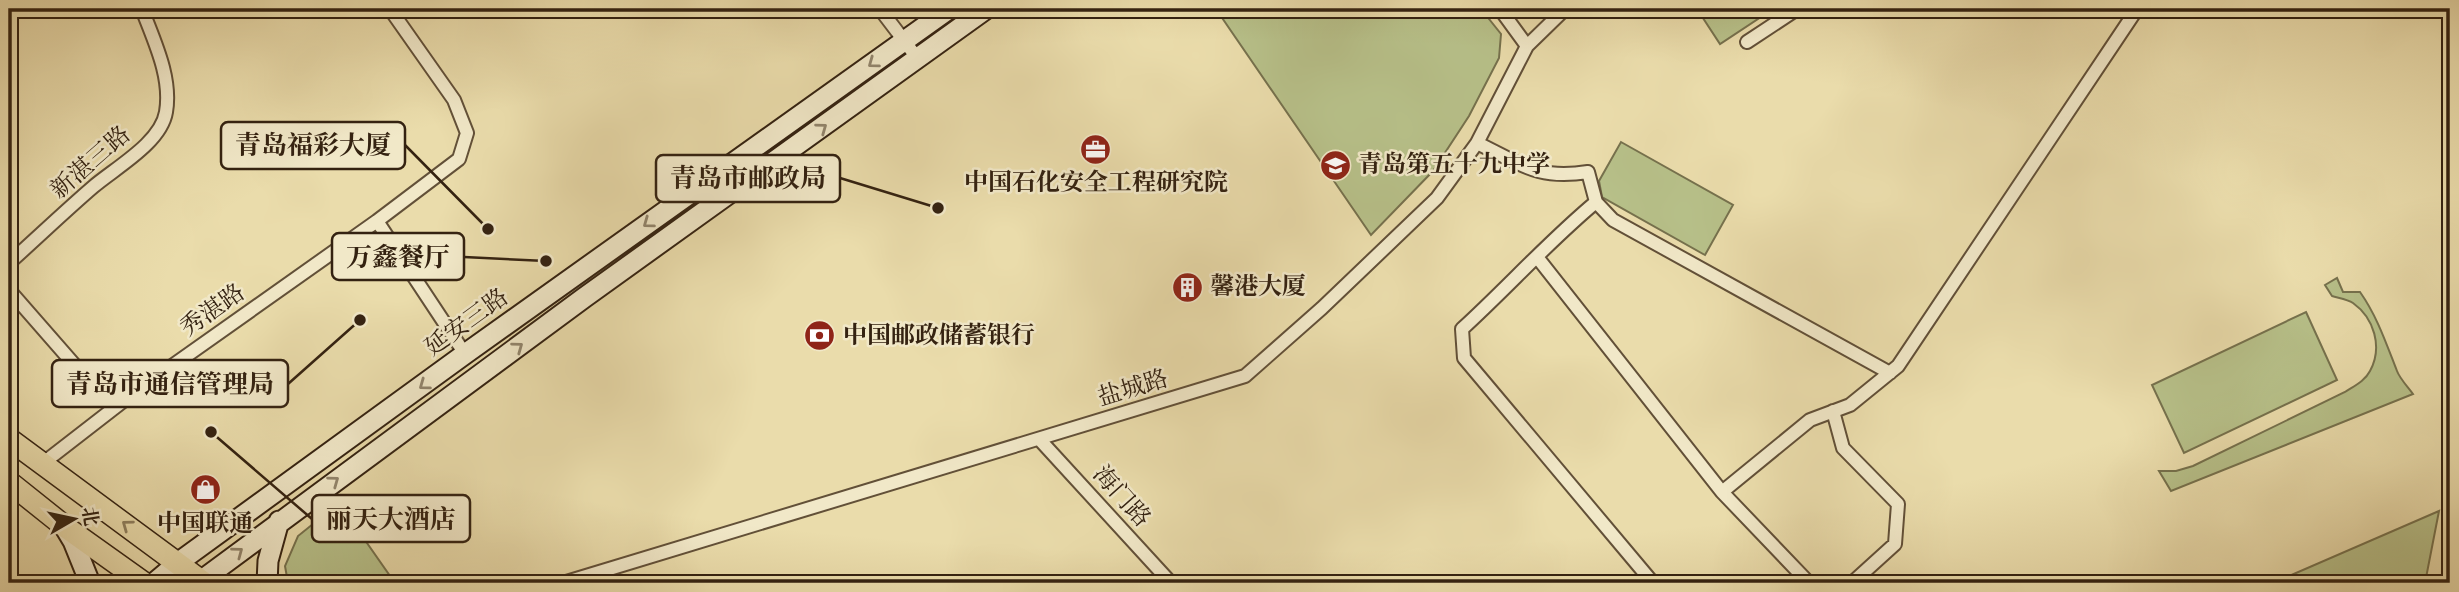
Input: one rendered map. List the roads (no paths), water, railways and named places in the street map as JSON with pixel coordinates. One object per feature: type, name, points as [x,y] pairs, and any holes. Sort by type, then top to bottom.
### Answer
[{"type":"main road","name":"延安三路","points":[[154,583],[465,354],[949,9]]},
{"type":"main road","name":"延安三路","points":[[201,582],[279,521],[585,297],[986,9]]},
{"type":"main road","points":[[9,439],[179,562],[201,582]]},
{"type":"main road","points":[[9,482],[64,526],[144,583]]},
{"type":"main road","points":[[268,583],[268,561],[279,521]]},
{"type":"main road","points":[[64,526],[90,583]]},
{"type":"street","name":"新湛三路","points":[[13,259],[91,188],[136,154],[155,134],[166,114],[167,81],[142,9]]},
{"type":"street","name":"秀湛路","points":[[42,464],[113,409],[377,221],[459,159],[467,132],[454,100],[390,9]]},
{"type":"street","points":[[880,9],[918,59]]},
{"type":"street","points":[[1500,9],[1527,46]]},
{"type":"street","name":"盐城路","points":[[563,583],[1245,376],[1322,308],[1437,198],[1477,143],[1527,46],[1565,9]]},
{"type":"street","points":[[1748,42],[1797,9]]},
{"type":"street","points":[[1721,492],[1810,420],[1850,405],[1898,366],[2137,9]]},
{"type":"street","points":[[1477,143],[1540,173],[1563,176],[1588,172],[1596,202],[1613,220],[1890,373]]},
{"type":"street","points":[[1596,202],[1565,228],[1462,328],[1464,358],[1653,583]]},
{"type":"street","points":[[377,221],[465,354]]},
{"type":"street","points":[[1536,257],[1721,492],[1809,583]]},
{"type":"street","points":[[9,290],[113,409]]},
{"type":"street","points":[[1833,411],[1843,448],[1898,505],[1895,544],[1852,583]]},
{"type":"street","name":"海门路","points":[[1040,440],[1171,583]]},
{"type":"place","name":"中国石化安全工程研究院","points":[[1096,149]]},
{"type":"place","name":"青岛第五十九中学","points":[[1335,165]]},
{"type":"place","name":"青岛市邮政局","points":[[938,208]]},
{"type":"place","name":"青岛福彩大厦","points":[[488,229]]},
{"type":"place","name":"万鑫餐厅","points":[[546,261]]},
{"type":"place","name":"馨港大厦","points":[[1187,287]]},
{"type":"place","name":"青岛市通信管理局","points":[[360,320]]},
{"type":"place","name":"中国邮政储蓄银行","points":[[820,336]]},
{"type":"place","name":"丽天大酒店","points":[[211,432]]},
{"type":"place","name":"中国联通","points":[[205,490]]}]
